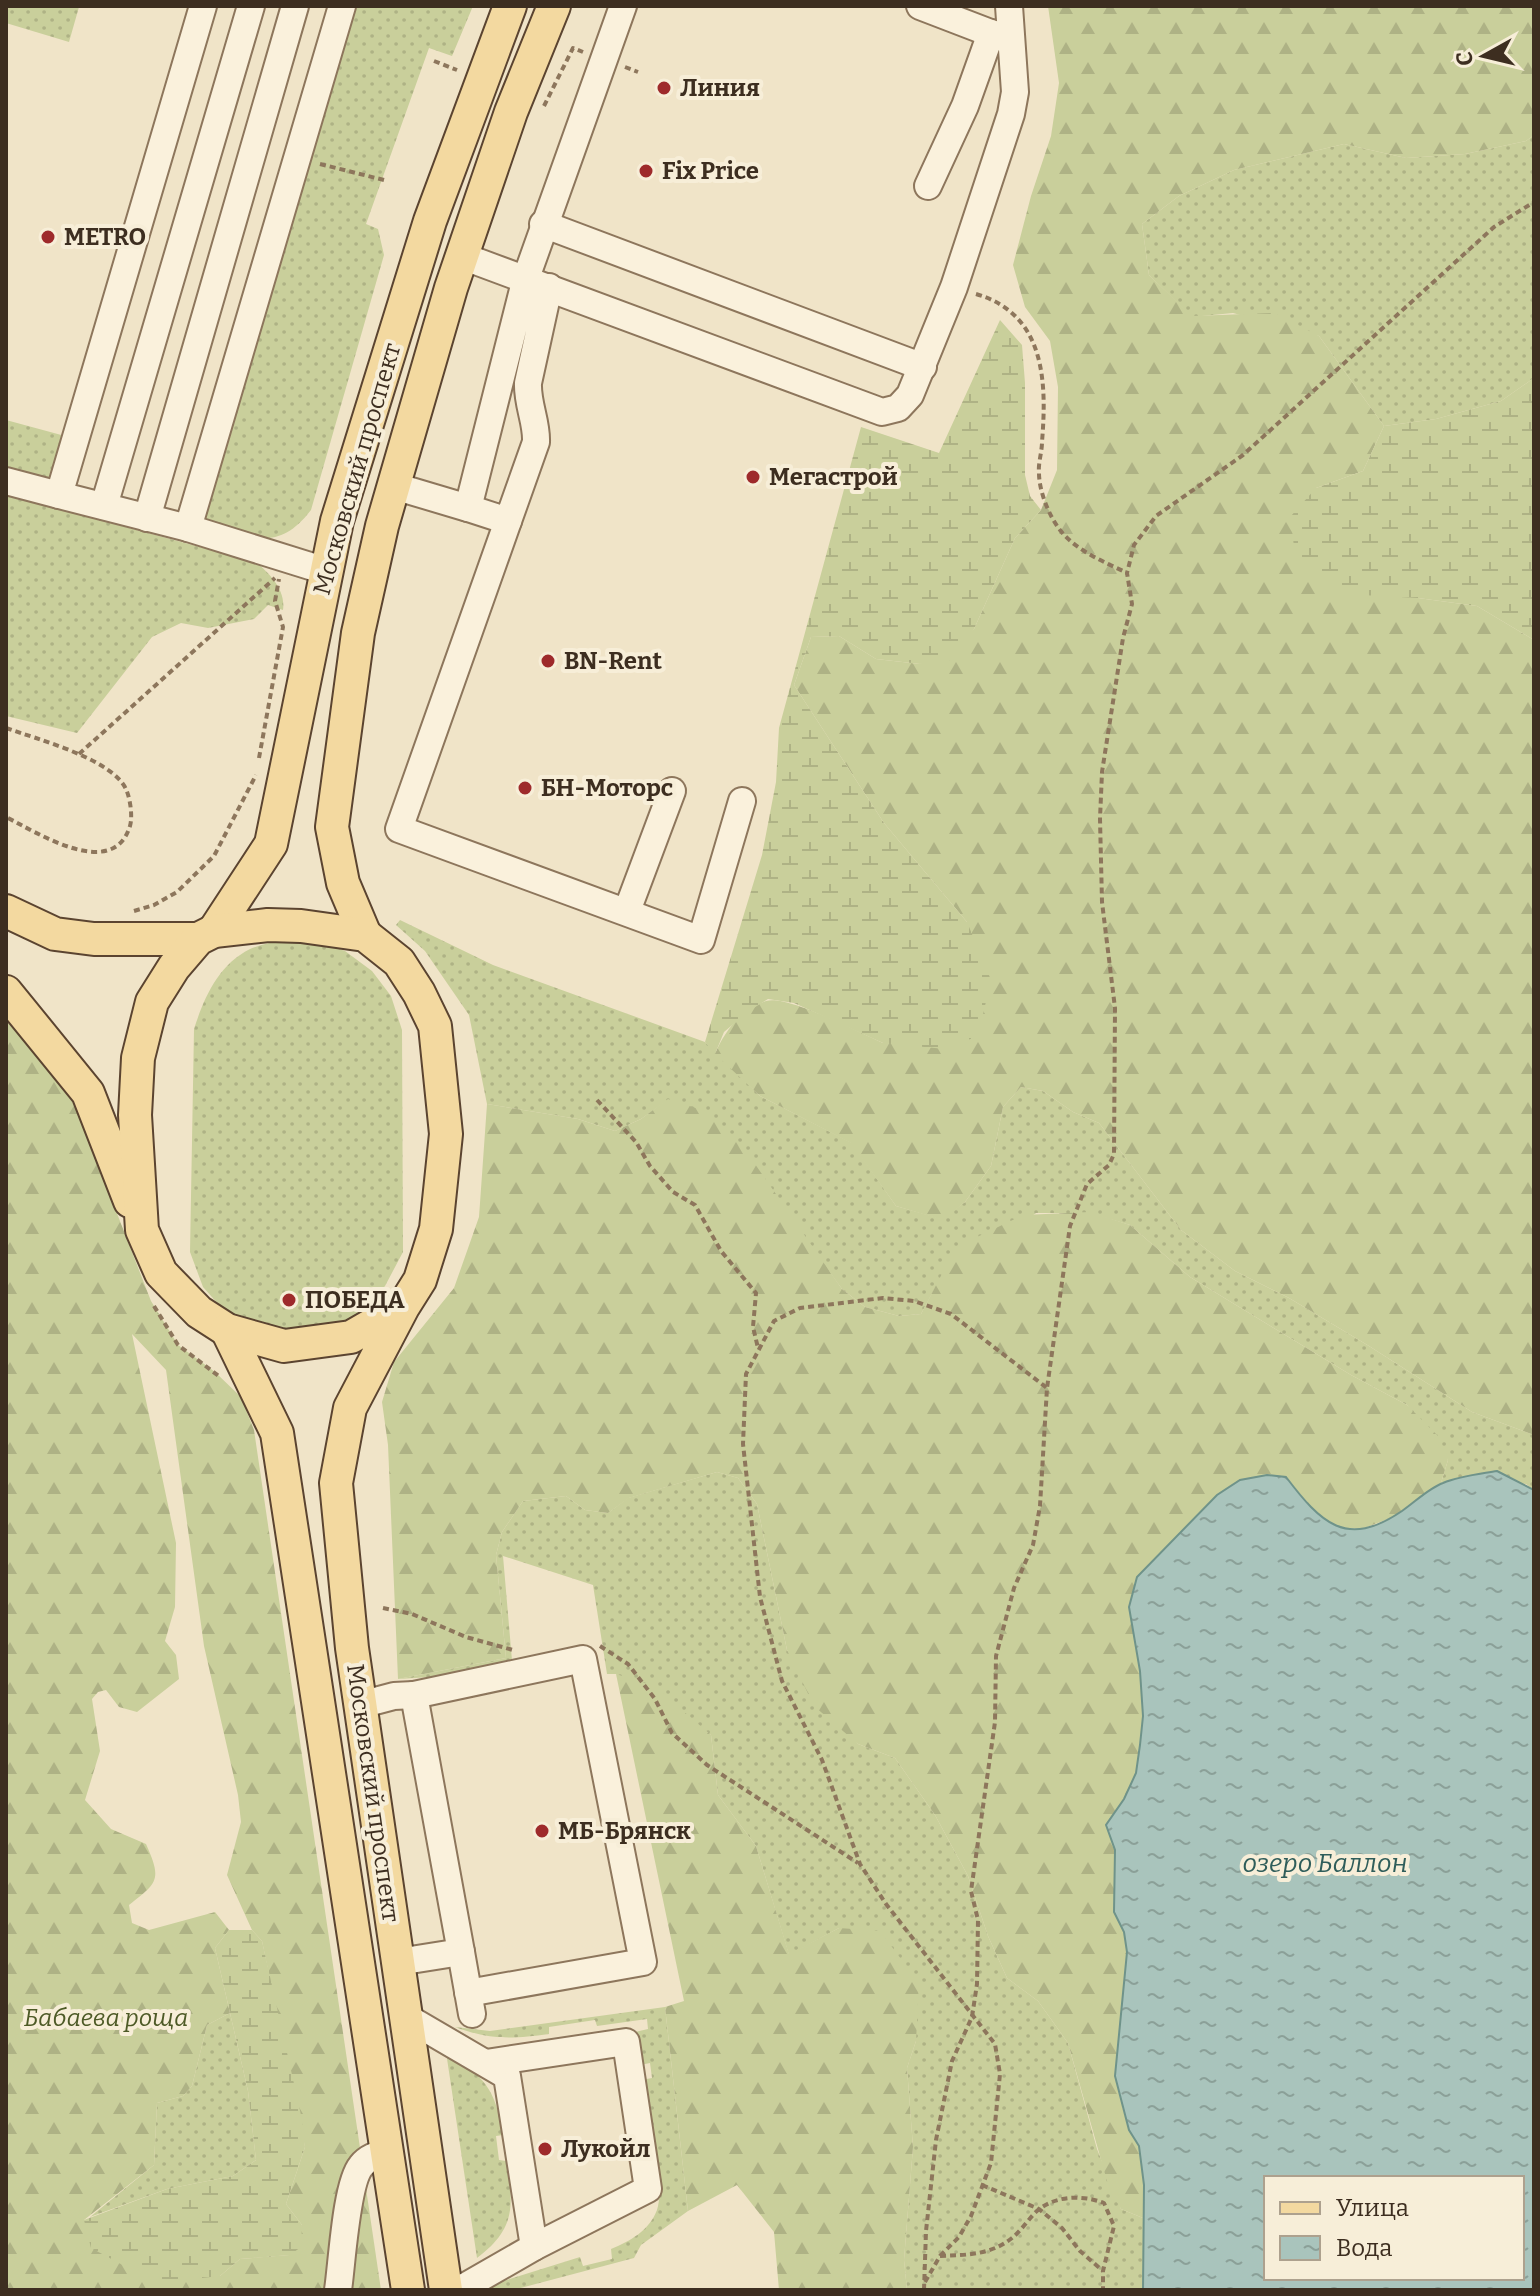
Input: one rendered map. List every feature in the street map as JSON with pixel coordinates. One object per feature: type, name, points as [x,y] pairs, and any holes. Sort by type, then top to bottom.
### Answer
[{"type":"main road","name":"Московский проспект","points":[[142,1230],[135,1115],[138,1058],[152,1002],[174,967],[206,935],[271,844],[337,521],[430,221],[510,6]]},
{"type":"main road","name":"Московский проспект","points":[[446,2290],[352,1648],[336,1483],[350,1408],[420,1280],[436,1229],[446,1134],[435,1026],[399,962],[365,935],[343,883],[332,827],[358,633],[394,486],[462,256],[511,112],[554,6]]},
{"type":"main road","points":[[6,911],[55,934],[94,939],[206,935],[268,925],[365,935]]},
{"type":"main road","points":[[6,992],[88,1093],[161,1273],[199,1312],[227,1330],[284,1346],[351,1337],[403,1307]]},
{"type":"main road","name":"Московский проспект","points":[[227,1330],[277,1433],[408,2290]]},
{"type":"lane","points":[[59,495],[203,6]]},
{"type":"lane","points":[[104,506],[251,6]]},
{"type":"lane","points":[[147,518],[295,6]]},
{"type":"lane","points":[[188,528],[342,6]]},
{"type":"lane","points":[[623,6],[543,224],[527,398],[536,442],[399,829],[701,940],[742,801]]},
{"type":"lane","points":[[920,6],[1002,37]]},
{"type":"lane","points":[[928,186],[965,106],[1002,37],[1009,6]]},
{"type":"lane","points":[[462,256],[882,412],[898,408],[910,395],[923,367],[954,287],[1011,114],[1015,92],[1002,37]]},
{"type":"lane","points":[[543,224],[923,367]]},
{"type":"lane","points":[[468,508],[538,282]]},
{"type":"lane","points":[[6,481],[188,528],[326,571]]},
{"type":"lane","points":[[394,486],[508,521]]},
{"type":"lane","points":[[627,911],[672,791]]},
{"type":"lane","points":[[360,1705],[583,1659],[643,1962],[470,2004],[414,1695]]},
{"type":"lane","points":[[398,1962],[461,1952]]},
{"type":"lane","points":[[406,2017],[507,2076],[534,2247]]},
{"type":"lane","points":[[459,2290],[534,2247],[648,2189],[626,2042],[486,2063]]},
{"type":"lane","points":[[338,2290],[351,2193],[358,2169],[370,2157],[388,2152]]},
{"type":"path","points":[[924,2287],[936,2140],[952,2061],[972,2017],[977,1984],[978,1920],[971,1891],[995,1722],[996,1656],[1014,1588],[1036,1532],[1047,1388],[1070,1226],[1087,1184],[1109,1165],[1114,1154],[1115,1008],[1102,902],[1100,819],[1102,772],[1123,638],[1132,604],[1127,573],[1134,545],[1156,516],[1243,455],[1494,227],[1534,202]]},
{"type":"path","points":[[954,287],[994,299],[1017,317],[1034,341],[1043,373],[1043,441],[1038,474],[1048,510],[1061,532],[1082,550],[1127,573]]},
{"type":"path","points":[[79,754],[280,574],[275,601],[283,627],[256,778],[214,856],[177,892],[154,905],[126,913]]},
{"type":"path","points":[[6,728],[79,754],[124,784],[131,825],[122,841],[108,850],[89,853],[67,847],[6,817]]},
{"type":"path","points":[[597,1100],[636,1142],[650,1166],[673,1192],[695,1205],[721,1251],[756,1293],[753,1327],[759,1350]]},
{"type":"path","points":[[924,2287],[940,2256],[959,2237],[971,2216],[991,2163],[1000,2074],[995,2044],[886,1904],[860,1864],[822,1760],[782,1681],[760,1597],[743,1444],[746,1374],[774,1321],[800,1308],[883,1298],[914,1301],[951,1314],[1047,1388]]},
{"type":"path","points":[[151,1301],[178,1345],[224,1381]]},
{"type":"path","points":[[383,1608],[412,1614],[466,1637],[503,1645],[518,1652]]},
{"type":"path","points":[[593,1644],[605,1647],[628,1664],[655,1699],[672,1733],[707,1765],[860,1864]]},
{"type":"path","points":[[982,2185],[1039,2209],[1103,2271]]},
{"type":"path","points":[[940,2256],[973,2255],[997,2247],[1013,2238],[1039,2209],[1059,2199],[1087,2197],[1104,2203],[1114,2226],[1103,2271],[1103,2290]]},
{"type":"green space","points":[[6,6],[79,7],[69,42],[6,23]]},
{"type":"green space","points":[[350,6],[473,6],[452,56],[429,48],[366,224],[378,229],[384,255],[311,510],[285,533],[260,538],[246,536],[199,523]]},
{"type":"green space","points":[[1048,6],[1534,6],[1534,135],[1526,141],[1465,154],[1406,158],[1344,144],[1234,170],[1179,196],[1142,224],[1149,275],[1192,316],[1275,313],[1319,336],[1384,426],[1363,471],[1316,488],[1418,598],[1477,606],[1534,640],[1534,1435],[1472,1412],[1289,1298],[1235,1271],[1181,1230],[1099,1123],[1073,1112],[1043,1091],[1021,1087],[1003,1107],[991,1166],[965,1202],[943,1220],[896,1206],[851,1143],[760,1096],[715,1054],[734,1022],[757,1005],[776,1000],[841,1023],[883,1043],[967,922],[884,823],[794,685],[811,637],[839,636],[876,659],[920,664],[974,629],[1015,538],[1041,510],[1057,470],[1058,387],[1050,341],[1025,307],[1013,265],[1051,136],[1059,83]]},
{"type":"green space","points":[[1534,135],[1534,378],[1501,401],[1436,419],[1384,426],[1319,336],[1233,313],[1192,317],[1149,275],[1142,224],[1179,196],[1234,170],[1344,144],[1406,158],[1465,154],[1526,141]]},
{"type":"green space","points":[[1000,320],[1022,345],[1025,475],[1030,496],[1041,510],[1015,538],[974,629],[950,660],[920,664],[876,659],[839,636],[811,637],[794,685],[884,823],[967,922],[991,980],[978,1036],[945,1049],[883,1043],[794,1003],[768,999],[724,1032],[715,1054],[705,1042],[762,855],[776,782],[779,728],[861,427],[939,453]]},
{"type":"green space","points":[[1534,378],[1534,640],[1477,606],[1418,598],[1343,594],[1295,559],[1291,516],[1316,488],[1363,471],[1384,426],[1436,419],[1501,401]]},
{"type":"green space","points":[[6,420],[65,436],[52,482],[6,470]]},
{"type":"green space","points":[[6,495],[256,562],[279,589],[283,610],[268,605],[254,619],[208,628],[181,623],[152,637],[77,733],[6,716]]},
{"type":"green space","points":[[400,920],[493,965],[705,1042],[760,1096],[852,1143],[896,1206],[942,1219],[965,1202],[991,1166],[1003,1107],[1021,1087],[1043,1091],[1073,1112],[1099,1123],[1181,1230],[1235,1271],[1289,1298],[1472,1412],[1534,1435],[1534,1490],[1526,1484],[1466,1477],[1441,1483],[1448,1460],[1407,1405],[1351,1375],[1190,1277],[1130,1225],[1090,1213],[1036,1213],[935,1288],[921,1314],[899,1316],[865,1307],[842,1289],[794,1223],[668,1100],[641,1119],[615,1131],[578,1119],[487,1104],[469,1015],[425,951],[396,925]]},
{"type":"green space","points":[[280,940],[314,940],[345,951],[372,971],[391,996],[402,1030],[403,1252],[385,1286],[363,1313],[333,1331],[296,1338],[228,1315],[203,1287],[190,1252],[194,1029],[208,994],[229,964],[250,949]]},
{"type":"green space","name":"Бабаева роща","points":[[6,1018],[75,1105],[151,1301],[178,1345],[215,1372],[241,1397],[254,1430],[381,2290],[6,2290]],"holes":[[[132,1334],[166,1370],[204,1646],[238,1795],[241,1822],[227,1875],[252,1930],[262,1941],[305,2147],[286,2204],[302,2225],[289,2255],[240,2259],[220,2276],[84,2220],[154,2165],[157,2103],[183,2096],[192,2086],[207,2025],[230,2013],[215,1948],[229,1930],[215,1912],[149,1930],[132,1923],[129,1905],[146,1891],[154,1879],[151,1856],[146,1844],[111,1829],[85,1800],[100,1751],[92,1699],[98,1692],[106,1690],[119,1707],[137,1712],[179,1679],[176,1655],[165,1641],[175,1607],[176,1543]]]},
{"type":"green space","points":[[668,1099],[708,1112],[748,1154],[842,1289],[865,1307],[899,1316],[921,1314],[956,1247],[1023,1215],[1090,1212],[1130,1225],[1190,1277],[1351,1375],[1407,1405],[1439,1437],[1448,1460],[1441,1483],[1393,1517],[1362,1529],[1335,1527],[1319,1517],[1286,1477],[1217,1495],[1137,1577],[1129,1607],[1140,1671],[1143,1716],[1140,1745],[1136,1773],[1124,1799],[1106,1825],[1115,1850],[1114,1912],[1124,1932],[1127,1952],[1122,2106],[1129,2130],[1139,2146],[1144,2185],[1143,2218],[1121,2209],[1109,2188],[1068,2043],[1038,2001],[1007,1978],[988,1936],[968,1876],[935,1815],[895,1758],[858,1744],[814,1706],[787,1650],[757,1504],[738,1478],[717,1472],[629,1498],[608,1513],[585,1510],[566,1496],[523,1501],[502,1532],[496,1555],[506,1658],[398,1679],[388,1445],[382,1402],[394,1362],[454,1288],[479,1217],[487,1104],[578,1119],[615,1131],[641,1119]]},
{"type":"green space","points":[[717,1472],[738,1478],[757,1504],[787,1650],[858,1744],[895,1758],[935,1815],[968,1876],[988,1936],[1007,1978],[1038,2001],[1068,2043],[1097,2149],[1121,2209],[1143,2218],[1143,2290],[907,2290],[904,2260],[913,2147],[907,2068],[916,2041],[839,1928],[789,1955],[756,1846],[718,1795],[711,1735],[616,1674],[607,1674],[593,1585],[503,1556],[513,1672],[398,1679],[506,1658],[496,1555],[502,1532],[523,1501],[566,1496],[585,1510],[608,1513],[628,1498]]},
{"type":"green space","points":[[616,1674],[654,1686],[711,1735],[718,1795],[756,1846],[789,1954],[839,1928],[880,1931],[919,1983],[916,2041],[907,2068],[913,2147],[904,2260],[907,2290],[779,2290],[774,2232],[737,2185],[688,2211],[665,2007],[684,2001]]},
{"type":"green space","points":[[229,1930],[252,1930],[262,1941],[301,2115],[305,2147],[286,2204],[302,2225],[301,2247],[290,2255],[240,2259],[220,2276],[156,2283],[91,2248],[84,2220],[167,2189],[233,2176],[256,2160],[248,2091],[215,1948]]},
{"type":"green space","points":[[665,2007],[688,2211],[641,2245],[634,2258],[513,2290],[488,2290],[500,2282],[580,2257],[583,2266],[612,2259],[611,2249],[638,2234],[654,2217],[659,2183],[641,2080],[652,2078],[650,2063],[640,2065],[635,2032],[648,2029],[647,2019],[597,2026],[595,2020],[549,2027],[549,2034],[512,2037],[490,2036],[455,2027],[490,2031]]},
{"type":"green space","points":[[230,2013],[248,2091],[256,2160],[233,2176],[167,2189],[90,2217],[154,2165],[157,2103],[183,2096],[192,2086],[207,2025]]},
{"type":"green space","points":[[446,2052],[486,2085],[496,2105],[503,2135],[496,2136],[499,2160],[506,2161],[509,2177],[509,2215],[499,2237],[477,2258]]},
{"type":"water","name":"озеро Баллон","points":[[1497,1471],[1534,1490],[1534,2290],[1143,2290],[1144,2185],[1139,2146],[1129,2130],[1115,2076],[1127,1952],[1124,1932],[1114,1912],[1115,1850],[1106,1825],[1124,1799],[1136,1773],[1140,1745],[1143,1716],[1140,1671],[1129,1607],[1137,1577],[1217,1495],[1240,1480],[1267,1475],[1286,1477],[1323,1518],[1336,1526],[1350,1529],[1382,1522],[1433,1488],[1463,1477]]},
{"type":"place","name":"Линия","points":[[664,88]]},
{"type":"place","name":"Fix Price","points":[[646,171]]},
{"type":"place","name":"METRO","points":[[48,237]]},
{"type":"place","name":"Мегастрой","points":[[753,477]]},
{"type":"place","name":"BN-Rent","points":[[548,661]]},
{"type":"place","name":"БН-Моторс","points":[[525,788]]},
{"type":"place","name":"ПОБЕДА","points":[[289,1300]]},
{"type":"place","name":"МБ-Брянск","points":[[542,1831]]},
{"type":"place","name":"Лукойл","points":[[545,2149]]}]
